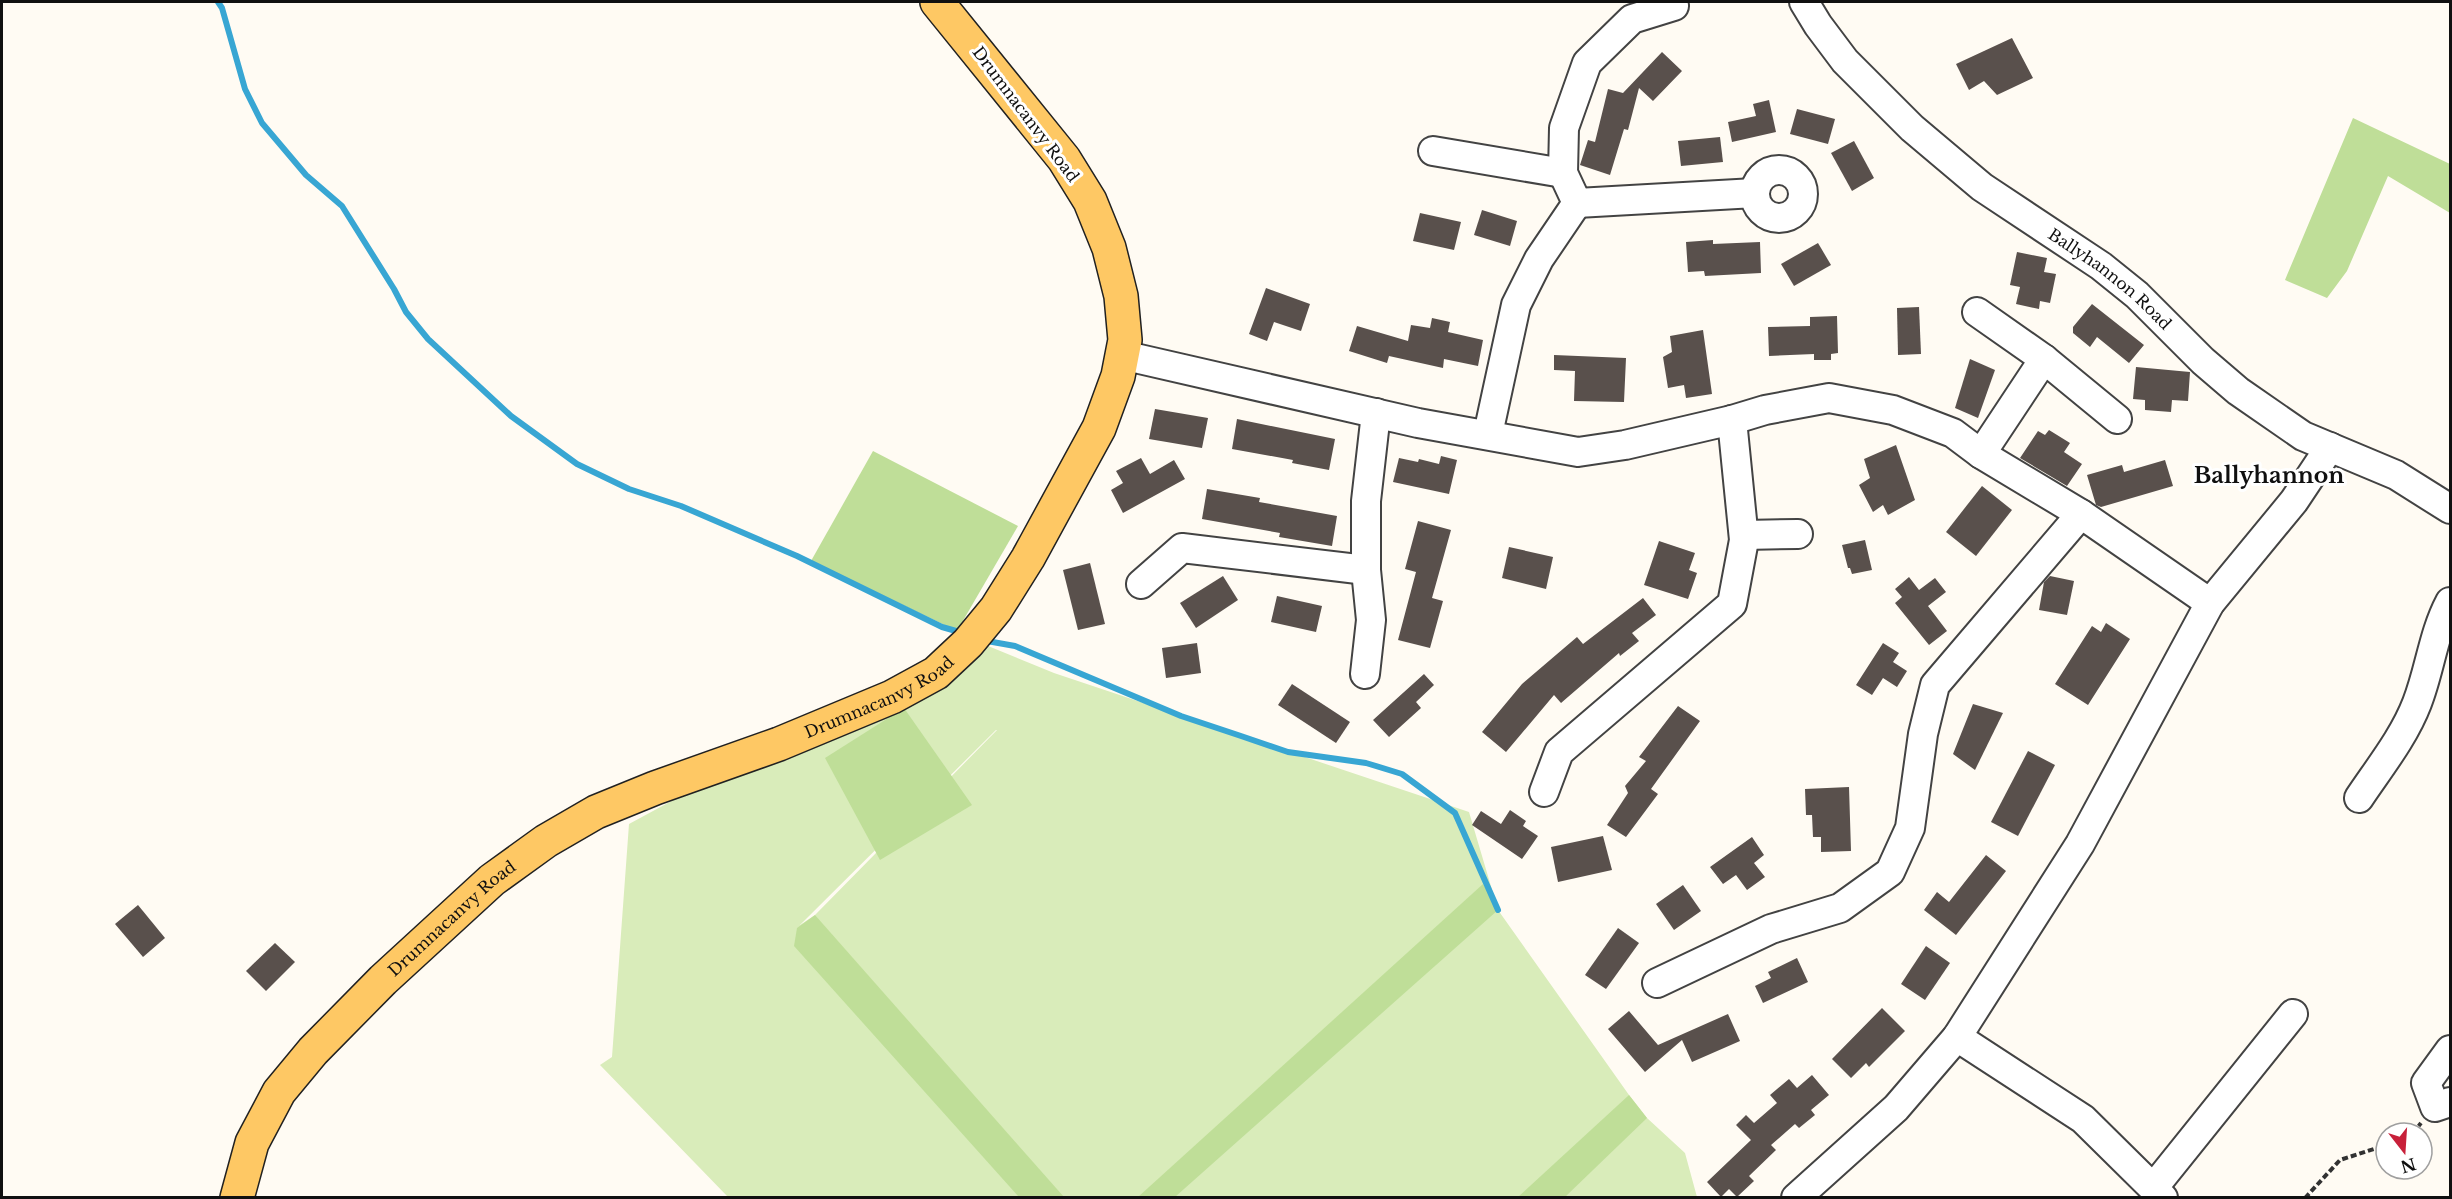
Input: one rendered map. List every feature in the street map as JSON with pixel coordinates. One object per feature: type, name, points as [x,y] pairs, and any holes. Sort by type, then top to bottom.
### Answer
[{"type":"main road","name":"Drumnacanvy Road","points":[[237,1197],[252,1143],[279,1092],[313,1051],[383,980],[492,880],[546,841],[596,812],[655,788],[779,744],[892,697],[936,673],[968,643],[996,609],[1028,558],[1099,428],[1118,376],[1125,340],[1121,296],[1109,248],[1090,201],[1064,159],[937,2]]},
{"type":"street","name":"Ballyhannon Road","points":[[1804,2],[1818,26],[1845,61],[1912,128],[1946,158],[2021,215],[2101,266],[2137,295],[2203,361],[2238,391],[2303,436],[2396,475],[2451,509]]},
{"type":"street","points":[[1577,203],[1563,173],[1563,128],[1587,63],[1632,19],[1674,6]]},
{"type":"street","points":[[1433,151],[1563,173]]},
{"type":"street","points":[[1577,203],[1755,193]]},
{"type":"street","points":[[1488,434],[1516,305],[1539,259],[1577,203]]},
{"type":"street","points":[[1977,312],[2044,359],[2117,419]]},
{"type":"street","points":[[1122,355],[1418,423],[1578,452],[1625,445],[1765,410],[1829,398],[1893,410],[1953,433],[1981,454],[2081,514],[2210,603]]},
{"type":"street","points":[[1981,454],[2044,359]]},
{"type":"street","points":[[1365,674],[1371,620],[1366,570],[1366,501],[1376,413]]},
{"type":"street","points":[[1544,792],[1559,752],[1732,604],[1744,535],[1732,420]]},
{"type":"street","points":[[1796,1197],[1896,1107],[1957,1037],[2080,844],[2210,603],[2294,501],[2330,447]]},
{"type":"street","points":[[1657,983],[1771,929],[1840,908],[1890,872],[1910,828],[1923,734],[1935,685],[2081,514]]},
{"type":"street","points":[[1744,535],[1798,534]]},
{"type":"street","points":[[1141,584],[1182,548],[1366,570]]},
{"type":"street","points":[[2359,798],[2416,706],[2429,670],[2436,638],[2451,602]]},
{"type":"street","points":[[1957,1037],[2083,1119],[2159,1192],[2293,1014]]},
{"type":"street","points":[[2451,1050],[2426,1083],[2435,1107],[2451,1102]]},
{"type":"path","points":[[2305,1197],[2340,1160],[2374,1149]]},
{"type":"green space","points":[[2353,118],[2450,164],[2450,213],[2388,176],[2347,271],[2327,298],[2285,280]]},
{"type":"green space","points":[[873,451],[1018,526],[957,631],[811,561]]},
{"type":"green space","points":[[971,639],[1054,673],[1469,812],[1498,910],[1629,1095],[1647,1118],[1685,1153],[1697,1197],[728,1197],[600,1065],[612,1057],[629,824]],"holes":[[[997,730],[815,915],[800,925]]]},
{"type":"green space","points":[[904,708],[972,805],[880,860],[825,758]]},
{"type":"green space","points":[[1483,884],[1498,910],[1175,1197],[1138,1197]]},
{"type":"green space","points":[[815,915],[1064,1197],[1019,1197],[794,946],[797,928]]},
{"type":"green space","points":[[1629,1095],[1647,1118],[1565,1197],[1518,1197]]},
{"type":"building","points":[[2012,38],[2033,78],[1997,95],[1984,81],[1969,90],[1956,64]]},
{"type":"building","points":[[1662,52],[1682,71],[1653,101],[1639,88],[1628,130],[1624,129],[1610,175],[1580,165],[1588,140],[1595,142],[1608,89],[1623,93]]},
{"type":"building","points":[[1769,100],[1776,132],[1732,142],[1728,122],[1756,116],[1753,104]]},
{"type":"building","points":[[1797,109],[1835,119],[1828,144],[1790,134]]},
{"type":"building","points":[[1720,137],[1723,162],[1681,166],[1678,141]]},
{"type":"building","points":[[1854,141],[1874,178],[1852,191],[1831,153]]},
{"type":"building","points":[[1482,210],[1517,221],[1510,246],[1474,235]]},
{"type":"building","points":[[1420,213],[1461,222],[1454,250],[1413,241]]},
{"type":"building","points":[[1713,240],[1713,244],[1760,242],[1761,273],[1705,276],[1704,271],[1688,272],[1686,242]]},
{"type":"building","points":[[1818,243],[1831,265],[1794,286],[1781,264]]},
{"type":"building","points":[[2017,252],[2047,258],[2044,272],[2056,274],[2050,303],[2040,301],[2039,309],[2016,304],[2020,287],[2010,285]]},
{"type":"building","points":[[1266,288],[1310,304],[1301,331],[1274,322],[1267,341],[1249,334]]},
{"type":"building","points":[[2092,304],[2144,345],[2129,363],[2097,337],[2090,347],[2073,333],[2073,327]]},
{"type":"building","points":[[1919,307],[1921,354],[1898,355],[1897,308]]},
{"type":"building","points":[[1837,316],[1838,353],[1831,354],[1831,360],[1814,360],[1814,354],[1769,356],[1768,327],[1810,326],[1810,317]]},
{"type":"building","points":[[1432,318],[1450,322],[1448,332],[1483,340],[1478,366],[1444,359],[1443,368],[1389,356],[1387,363],[1349,351],[1357,326],[1408,341],[1411,325],[1430,328]]},
{"type":"building","points":[[1703,330],[1712,394],[1686,398],[1684,385],[1668,388],[1663,357],[1672,352],[1670,336]]},
{"type":"building","points":[[1554,355],[1626,358],[1624,402],[1574,401],[1575,371],[1554,370]]},
{"type":"building","points":[[1970,359],[1995,370],[1978,418],[1955,408]]},
{"type":"building","points":[[2136,367],[2190,372],[2188,401],[2172,400],[2171,412],[2145,410],[2145,400],[2133,399]]},
{"type":"building","points":[[1155,409],[1208,418],[1202,448],[1149,439]]},
{"type":"building","points":[[1237,419],[1335,439],[1329,470],[1292,463],[1293,460],[1232,449]]},
{"type":"building","points":[[2049,430],[2070,443],[2064,452],[2082,464],[2067,486],[2020,458],[2038,431],[2045,435]]},
{"type":"building","points":[[1896,445],[1915,500],[1888,515],[1883,505],[1873,512],[1859,485],[1870,478],[1864,459]]},
{"type":"building","points":[[1441,456],[1457,460],[1449,494],[1393,482],[1399,458],[1418,462],[1419,459],[1439,464]]},
{"type":"building","points":[[1141,458],[1150,474],[1174,460],[1185,479],[1123,513],[1111,490],[1123,483],[1116,471]]},
{"type":"building","points":[[2165,460],[2173,486],[2101,507],[2096,505],[2087,475],[2122,465],[2124,472]]},
{"type":"building","points":[[1982,486],[2012,510],[1976,556],[1946,532]]},
{"type":"building","points":[[1207,489],[1260,498],[1259,502],[1337,516],[1332,546],[1279,537],[1280,533],[1202,519]]},
{"type":"building","points":[[1418,521],[1451,530],[1432,598],[1443,601],[1430,648],[1398,640],[1416,572],[1405,569]]},
{"type":"building","points":[[1865,540],[1872,570],[1852,574],[1848,568],[1842,545]]},
{"type":"building","points":[[1659,541],[1695,553],[1689,570],[1697,573],[1688,599],[1644,585]]},
{"type":"building","points":[[1509,547],[1553,557],[1546,589],[1502,578]]},
{"type":"building","points":[[1090,563],[1105,624],[1078,630],[1063,570]]},
{"type":"building","points":[[1223,576],[1238,600],[1196,628],[1180,603]]},
{"type":"building","points":[[2050,576],[2074,581],[2067,615],[2039,610],[2044,582]]},
{"type":"building","points":[[1909,577],[1919,590],[1935,578],[1946,592],[1928,606],[1947,631],[1929,645],[1895,603],[1902,597],[1895,589]]},
{"type":"building","points":[[1277,596],[1322,606],[1316,632],[1271,622]]},
{"type":"building","points":[[1643,598],[1656,615],[1632,633],[1639,641],[1620,656],[1619,653],[1561,703],[1554,695],[1506,752],[1482,732],[1522,684],[1577,637],[1583,644]]},
{"type":"building","points":[[2106,623],[2130,639],[2088,705],[2055,684],[2092,626],[2101,632]]},
{"type":"building","points":[[1197,643],[1201,673],[1166,678],[1162,648]]},
{"type":"building","points":[[1883,643],[1899,653],[1893,662],[1907,671],[1897,687],[1883,678],[1872,695],[1856,685]]},
{"type":"building","points":[[1424,674],[1434,685],[1416,702],[1421,708],[1389,737],[1373,720]]},
{"type":"building","points":[[1292,684],[1350,722],[1336,743],[1278,705]]},
{"type":"building","points":[[1973,704],[2003,713],[1975,770],[1953,754]]},
{"type":"building","points":[[1678,706],[1700,721],[1651,789],[1658,794],[1626,837],[1607,825],[1628,793],[1625,786],[1646,761],[1639,757]]},
{"type":"building","points":[[2028,751],[2055,765],[2018,836],[1991,822]]},
{"type":"building","points":[[1849,787],[1851,851],[1821,852],[1821,837],[1813,837],[1812,815],[1806,815],[1805,789]]},
{"type":"building","points":[[1510,810],[1526,821],[1523,826],[1538,836],[1522,859],[1472,825],[1481,811],[1501,824]]},
{"type":"building","points":[[1603,836],[1612,870],[1558,882],[1551,847]]},
{"type":"building","points":[[1752,837],[1764,855],[1754,863],[1765,877],[1747,890],[1736,875],[1723,884],[1710,867]]},
{"type":"building","points":[[1986,855],[2006,871],[1956,935],[1924,910],[1937,892],[1949,902]]},
{"type":"building","points":[[1683,885],[1701,911],[1674,930],[1656,904]]},
{"type":"building","points":[[138,905],[165,938],[143,957],[115,924]]},
{"type":"building","points":[[1618,928],[1639,943],[1606,989],[1585,975]]},
{"type":"building","points":[[275,943],[295,962],[266,991],[246,971]]},
{"type":"building","points":[[1926,946],[1950,963],[1925,1000],[1901,984]]},
{"type":"building","points":[[1797,958],[1808,982],[1763,1003],[1755,986],[1771,978],[1768,972]]},
{"type":"building","points":[[1882,1008],[1905,1031],[1869,1067],[1866,1063],[1851,1078],[1832,1059]]},
{"type":"building","points":[[1629,1011],[1658,1045],[1728,1014],[1740,1041],[1692,1062],[1682,1040],[1645,1072],[1608,1029]]},
{"type":"building","points":[[1812,1075],[1829,1095],[1811,1110],[1815,1115],[1799,1128],[1795,1124],[1771,1145],[1776,1150],[1749,1176],[1754,1181],[1737,1197],[1729,1189],[1721,1197],[1707,1182],[1751,1140],[1736,1125],[1746,1115],[1754,1123],[1777,1103],[1770,1095],[1789,1079],[1797,1088]]},
{"type":"waterway","points":[[218,2],[222,8],[245,89],[262,123],[306,175],[342,206],[406,312],[428,339],[511,416],[577,464],[629,489],[681,506],[797,556],[942,627],[956,631]]},
{"type":"waterway","points":[[987,641],[1015,646],[1181,716],[1288,752],[1366,763],[1402,774],[1455,813],[1498,910]]},
{"type":"district","name":"Ballyhannon","points":[[2269,475]]}]
